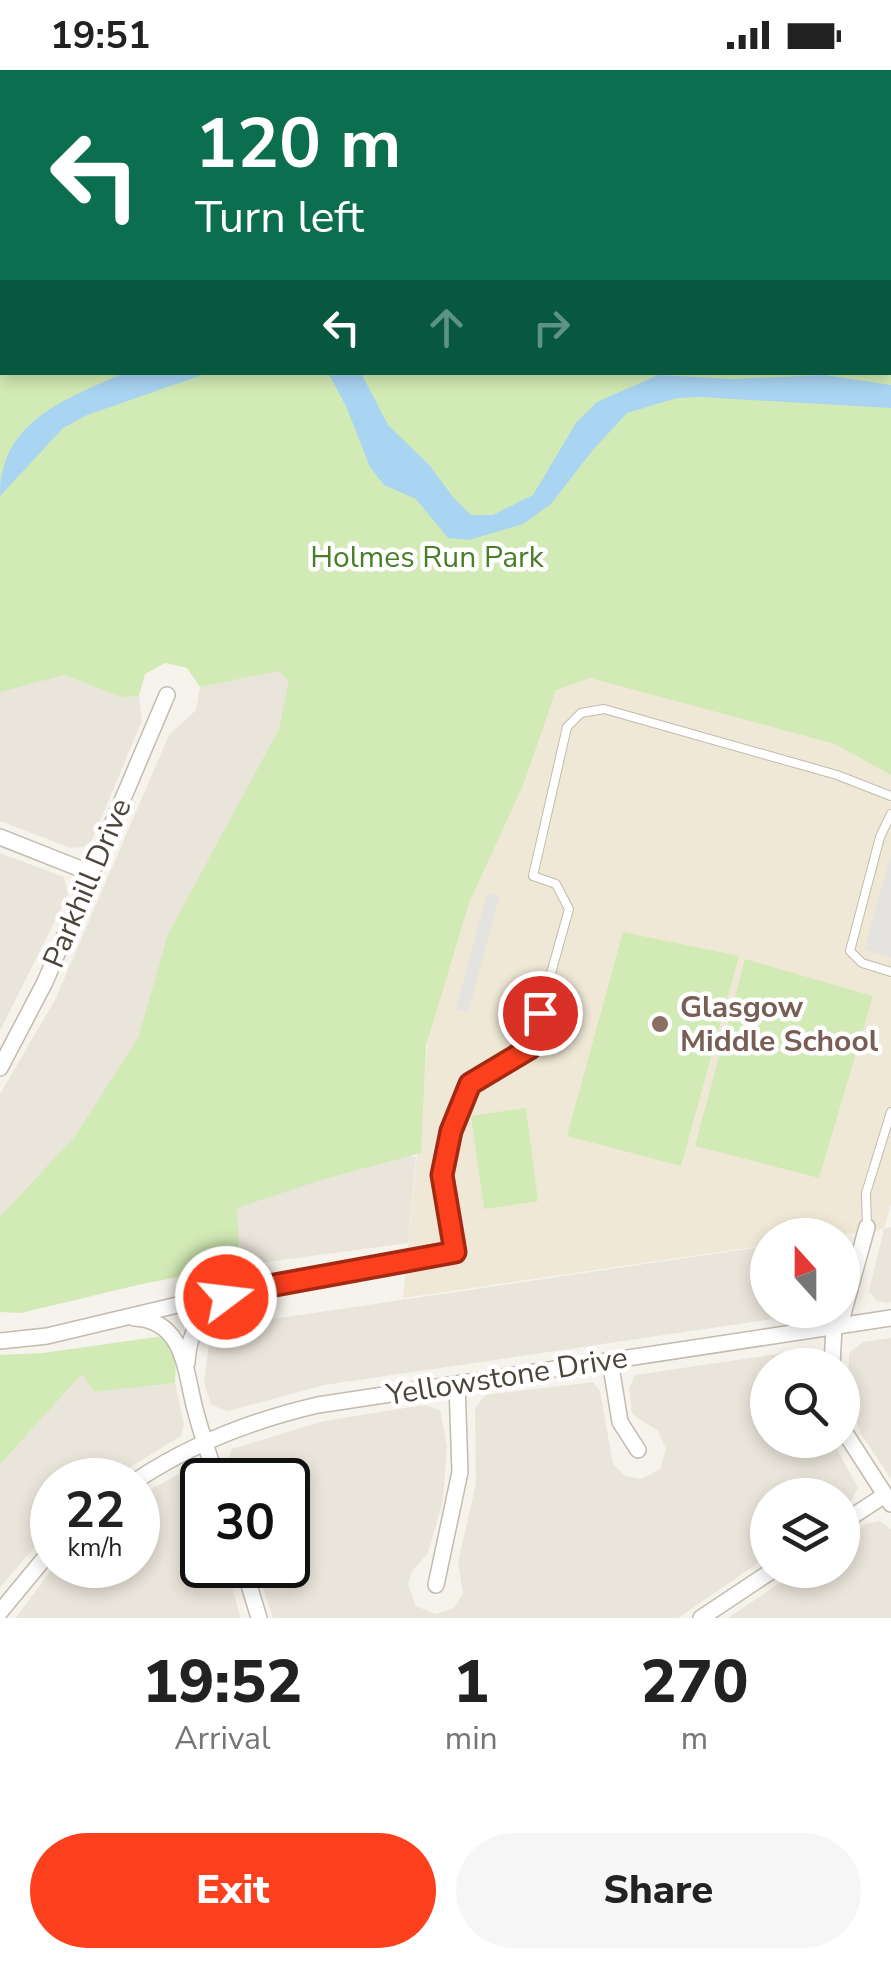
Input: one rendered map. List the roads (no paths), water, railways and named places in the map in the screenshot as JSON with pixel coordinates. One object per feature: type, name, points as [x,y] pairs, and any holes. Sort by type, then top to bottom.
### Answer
[{"type":"street","name":"Parkhill Drive","points":[[1,1064],[46,982],[167,695]]},
{"type":"street","points":[[0,837],[92,874]]},
{"type":"street","points":[[860,1253],[868,1227]]},
{"type":"street","points":[[0,1341],[47,1336],[242,1291],[428,1257]]},
{"type":"street","points":[[186,1367],[198,1324],[219,1301],[242,1291]]},
{"type":"street","points":[[122,1318],[147,1319],[169,1332],[184,1354],[210,1458]]},
{"type":"street","name":"Yellowstone Drive","points":[[860,1323],[891,1318]]},
{"type":"street","name":"Yellowstone Drive","points":[[160,1467],[205,1442],[262,1420],[318,1405],[824,1328]]},
{"type":"street","points":[[610,1360],[620,1422],[638,1450]]},
{"type":"street","points":[[436,1585],[460,1472],[456,1384]]},
{"type":"street","points":[[860,1456],[888,1499],[860,1514]]},
{"type":"street","points":[[0,1612],[30,1576]]},
{"type":"street","points":[[701,1618],[750,1585]]},
{"type":"street","points":[[250,1588],[259,1618]]},
{"type":"lane","points":[[428,1257],[455,1252],[442,1175],[451,1131],[470,1084],[530,1048],[569,908],[556,884],[532,876],[567,727],[582,714],[604,709],[838,775],[891,796]]},
{"type":"lane","points":[[891,814],[880,837],[850,951],[862,963],[891,972]]},
{"type":"lane","points":[[868,1227],[866,1192],[891,1112]]},
{"type":"water","points":[[120,375],[202,375],[87,415],[63,428],[0,496],[3,470],[24,431],[40,416]]},
{"type":"water","points":[[329,375],[362,375],[388,425],[430,466],[453,497],[471,515],[493,515],[533,495],[576,423],[597,402],[658,375],[732,379],[824,375],[891,385],[891,408],[701,397],[677,398],[627,413],[551,504],[523,524],[469,540],[448,538],[416,499],[384,485],[370,467]]},
{"type":"place","name":"Glasgow Middle School","points":[[660,1024]]},
{"type":"park label","name":"Holmes Run Park","points":[[427,557]]}]
